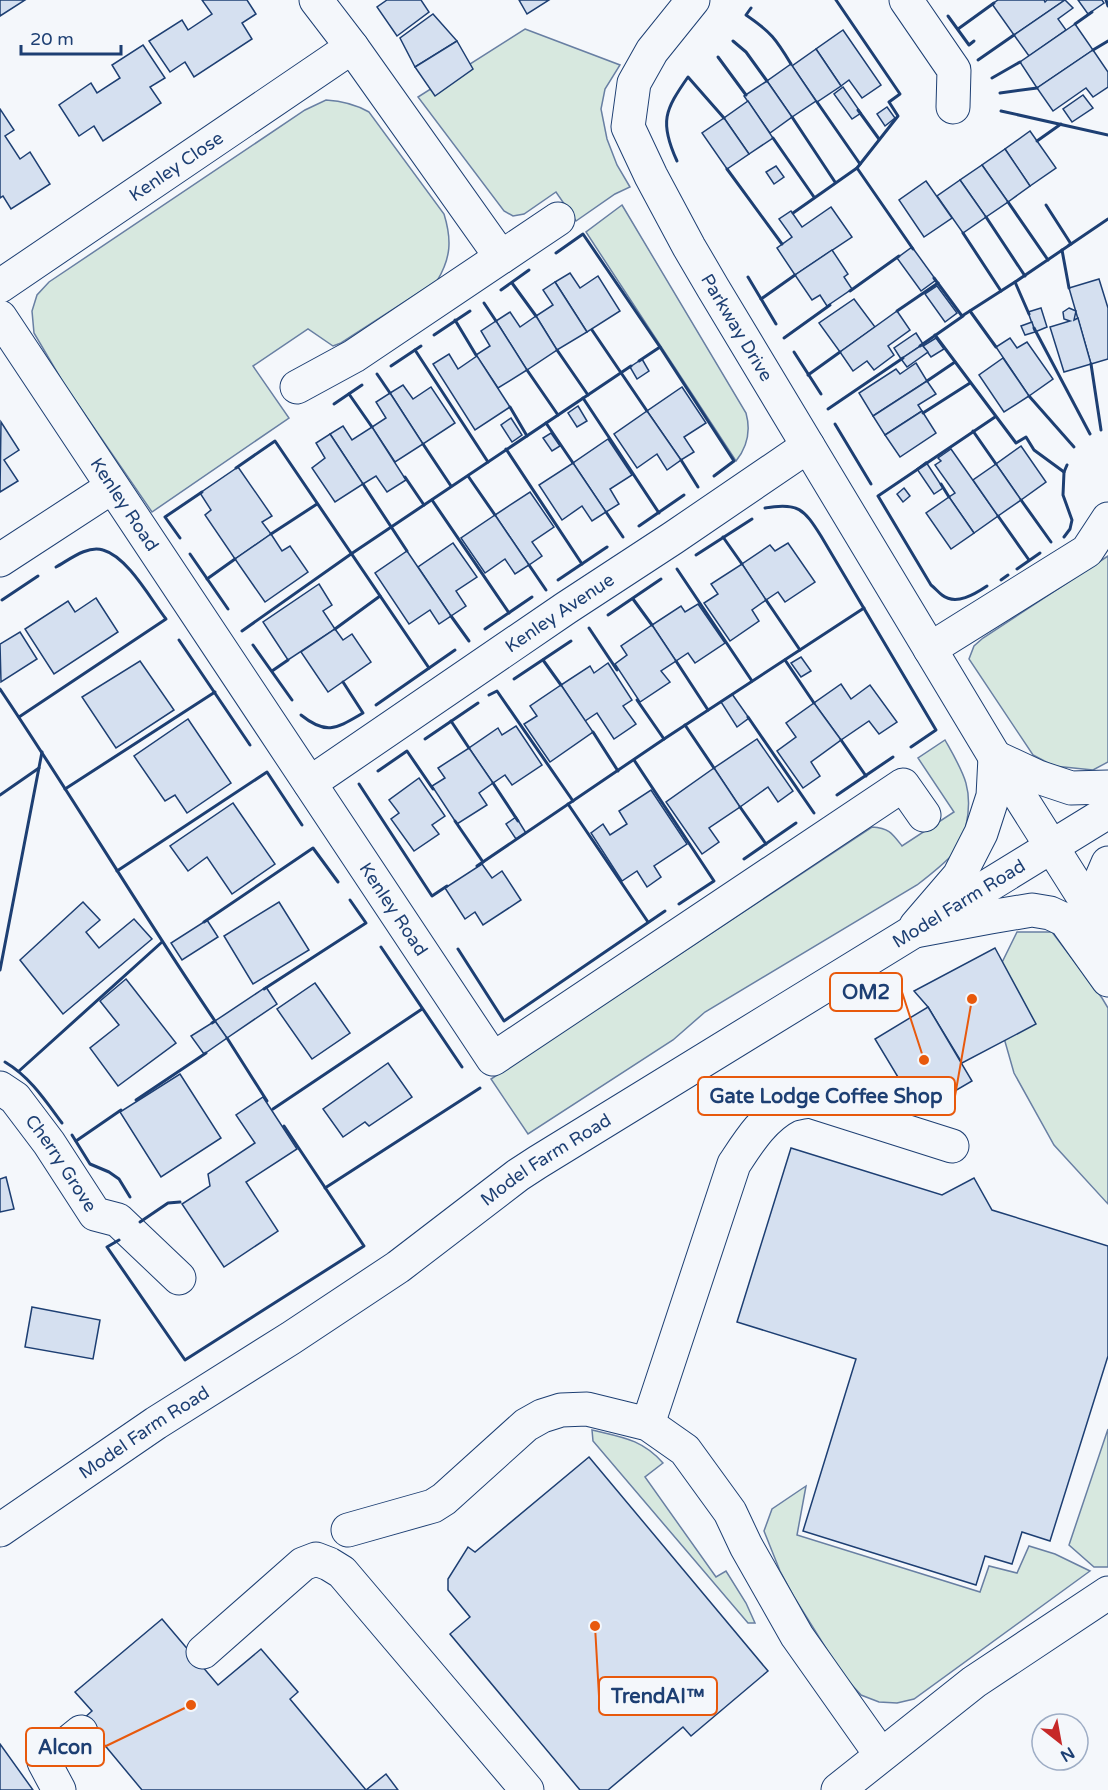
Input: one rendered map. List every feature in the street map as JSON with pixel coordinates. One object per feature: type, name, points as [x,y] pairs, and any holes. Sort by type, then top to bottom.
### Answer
[{"type":"street","points":[[316,0],[501,256]]},
{"type":"street","name":"Parkway Drive","points":[[693,0],[652,51],[634,83],[628,127],[688,247],[995,757],[1101,925]]},
{"type":"street","points":[[906,0],[954,69],[953,107]]},
{"type":"street","name":"Kenley Close","points":[[0,286],[352,47]]},
{"type":"street","points":[[297,387],[354,356],[558,219]]},
{"type":"street","name":"Kenley Road","points":[[0,317],[493,1059],[903,785],[924,815]]},
{"type":"street","name":"Kenley Avenue","points":[[310,783],[808,446]]},
{"type":"street","points":[[0,560],[112,487]]},
{"type":"street","points":[[930,649],[1088,552],[1108,519]]},
{"type":"street","points":[[910,932],[959,876],[981,833],[993,796],[995,757],[1038,777],[1071,788],[1108,786]]},
{"type":"street","name":"Model Farm Road","points":[[0,1530],[156,1423],[398,1267],[538,1162],[1108,812]]},
{"type":"street","points":[[1101,925],[1099,884],[1108,863]]},
{"type":"street","points":[[910,932],[1032,910],[1050,913],[1065,920],[1108,980]]},
{"type":"street","name":"Cherry Grove","points":[[0,1088],[15,1098],[49,1143],[95,1214],[118,1220],[179,1278]]},
{"type":"street","points":[[648,1424],[734,1164],[750,1139],[768,1119],[788,1106],[810,1101],[952,1146]]},
{"type":"street","points":[[348,1530],[433,1506],[444,1499],[526,1425],[542,1416],[561,1410],[587,1409],[648,1424],[685,1450],[730,1512],[746,1546],[797,1636],[881,1755]]},
{"type":"street","points":[[203,1652],[303,1564],[316,1559],[329,1564],[342,1572],[528,1790]]},
{"type":"street","points":[[838,1790],[974,1682],[1108,1593]]},
{"type":"street","points":[[59,1790],[44,1762],[81,1732]]},
{"type":"shaded area","points":[[525,29],[620,65],[605,89],[601,109],[607,139],[617,165],[630,187],[615,194],[576,221],[556,192],[524,214],[513,216],[504,211],[418,97]]},
{"type":"shaded area","points":[[326,100],[349,103],[369,112],[444,214],[449,249],[442,273],[437,281],[341,343],[333,346],[308,329],[253,366],[289,418],[152,512],[64,384],[34,333],[32,311],[37,295],[49,282],[305,110]]},
{"type":"shaded area","points":[[622,205],[746,413],[747,438],[736,461],[586,232]]},
{"type":"shaded area","points":[[1108,556],[1108,762],[1093,770],[1054,766],[1033,755],[969,659],[974,646],[983,638]]},
{"type":"shaded area","points":[[945,740],[962,771],[969,801],[962,840],[946,861],[917,885],[705,1012],[673,1040],[528,1134],[491,1079],[872,827],[890,832],[902,846],[954,812],[918,758]]},
{"type":"shaded area","points":[[1017,932],[1052,932],[1108,1008],[1108,1204],[1054,1145],[1014,1073],[1000,1024],[985,997]]},
{"type":"shaded area","points":[[1108,1429],[1108,1567],[1094,1567],[1069,1545]]},
{"type":"shaded area","points":[[592,1430],[622,1437],[639,1444],[663,1463],[645,1477],[716,1577],[726,1571],[746,1603],[755,1623],[748,1623],[593,1441]]},
{"type":"shaded area","points":[[806,1486],[797,1535],[980,1592],[989,1566],[1017,1573],[1029,1546],[1055,1554],[1090,1571],[914,1699],[897,1703],[879,1702],[861,1695],[842,1674],[794,1597],[780,1571],[764,1531],[772,1509]]},
{"type":"building","points":[[0,0],[25,0],[0,16]]},
{"type":"building","points":[[202,0],[247,0],[256,14],[242,23],[252,39],[194,77],[185,62],[170,72],[149,41],[182,20],[188,30],[212,14]]},
{"type":"building","points":[[387,0],[421,0],[429,12],[397,36],[377,7]]},
{"type":"building","points":[[519,0],[549,0],[527,14]]},
{"type":"building","points":[[998,0],[1044,0],[1045,2],[1065,0],[1014,35],[992,4]]},
{"type":"building","points":[[1065,0],[1073,8],[1058,19],[1066,30],[1029,56],[1014,35]]},
{"type":"building","points":[[1078,0],[1102,0],[1104,3],[1088,14]]},
{"type":"building","points":[[433,14],[457,41],[415,67],[400,38]]},
{"type":"building","points":[[1075,24],[1093,50],[1037,88],[1020,62]]},
{"type":"building","points":[[843,30],[881,85],[862,98],[849,80],[841,86],[816,49]]},
{"type":"building","points":[[457,41],[473,69],[435,96],[415,67]]},
{"type":"building","points":[[143,45],[165,78],[150,87],[161,103],[103,141],[94,126],[79,136],[59,105],[91,83],[97,93],[120,78],[112,65]]},
{"type":"building","points":[[816,49],[841,86],[817,102],[792,66]]},
{"type":"building","points":[[1093,50],[1108,72],[1108,87],[1093,97],[1086,88],[1053,111],[1037,88]]},
{"type":"building","points":[[791,64],[816,101],[792,117],[767,81]]},
{"type":"building","points":[[767,81],[792,117],[770,133],[744,96]]},
{"type":"building","points":[[843,87],[861,113],[852,119],[834,94]]},
{"type":"building","points":[[1083,95],[1093,108],[1072,122],[1063,109]]},
{"type":"building","points":[[748,101],[773,138],[749,154],[724,118]]},
{"type":"building","points":[[887,107],[895,118],[885,126],[877,114]]},
{"type":"building","points":[[0,109],[14,130],[5,136],[20,159],[30,152],[50,184],[11,209],[3,196],[0,198]]},
{"type":"building","points":[[724,118],[749,154],[727,169],[702,133]]},
{"type":"building","points":[[1030,131],[1056,168],[1030,186],[1005,149]]},
{"type":"building","points":[[1005,149],[1030,186],[1008,202],[982,165]]},
{"type":"building","points":[[982,165],[1008,202],[986,217],[960,180]]},
{"type":"building","points":[[776,166],[784,177],[774,184],[766,172]]},
{"type":"building","points":[[960,180],[986,217],[963,233],[937,196]]},
{"type":"building","points":[[926,181],[952,218],[924,237],[899,200]]},
{"type":"building","points":[[831,207],[852,237],[795,275],[777,248],[792,237],[779,219],[791,211],[802,227]]},
{"type":"building","points":[[912,247],[936,280],[921,291],[897,258]]},
{"type":"building","points":[[832,250],[848,274],[844,277],[852,289],[827,306],[820,295],[812,300],[795,275]]},
{"type":"building","points":[[570,273],[580,288],[598,276],[620,311],[587,332],[555,282]]},
{"type":"building","points":[[1099,279],[1108,308],[1108,359],[1091,364],[1069,288]]},
{"type":"building","points":[[555,282],[587,332],[557,350],[536,316],[553,305],[543,290]]},
{"type":"building","points":[[937,286],[957,313],[945,322],[925,294]]},
{"type":"building","points":[[854,299],[875,327],[840,352],[819,323]]},
{"type":"building","points":[[1041,308],[1047,327],[1035,332],[1028,312]]},
{"type":"building","points":[[1069,308],[1076,311],[1074,320],[1078,318],[1091,364],[1064,372],[1050,327],[1070,321],[1064,319],[1063,312]]},
{"type":"building","points":[[897,311],[910,330],[888,346],[894,355],[874,370],[867,361],[853,371],[840,352]]},
{"type":"building","points":[[510,312],[520,327],[536,316],[557,350],[527,370],[496,321]]},
{"type":"building","points":[[496,321],[527,370],[498,388],[476,355],[490,346],[481,331]]},
{"type":"building","points":[[1032,322],[1035,332],[1025,335],[1021,326]]},
{"type":"building","points":[[916,333],[923,344],[901,359],[894,348]]},
{"type":"building","points":[[936,338],[944,349],[931,357],[923,346]]},
{"type":"building","points":[[1010,338],[1017,348],[1027,342],[1053,379],[1029,396],[996,347]]},
{"type":"building","points":[[922,345],[928,352],[907,367],[901,359]]},
{"type":"building","points":[[449,354],[458,369],[477,356],[510,407],[475,430],[433,364]]},
{"type":"building","points":[[1003,358],[1029,396],[1004,412],[979,375]]},
{"type":"building","points":[[642,359],[649,371],[637,379],[630,367]]},
{"type":"building","points":[[916,363],[927,381],[873,416],[859,393],[896,369],[900,374]]},
{"type":"building","points":[[927,381],[936,394],[918,405],[922,411],[885,435],[873,416]]},
{"type":"building","points":[[403,385],[413,399],[431,387],[455,423],[423,444],[390,393]]},
{"type":"building","points":[[682,387],[706,423],[684,437],[694,452],[681,460],[647,411]]},
{"type":"building","points":[[390,393],[423,444],[395,462],[372,427],[386,418],[376,402]]},
{"type":"building","points":[[578,406],[587,421],[577,427],[568,413]]},
{"type":"building","points":[[647,411],[681,460],[667,470],[657,454],[637,468],[614,434]]},
{"type":"building","points":[[922,411],[936,433],[900,457],[885,435]]},
{"type":"building","points":[[511,418],[522,435],[512,442],[501,425]]},
{"type":"building","points":[[1,422],[19,450],[4,460],[18,481],[0,492]]},
{"type":"building","points":[[343,426],[352,440],[372,427],[406,480],[387,492],[376,476],[363,484],[330,434]]},
{"type":"building","points":[[551,433],[560,446],[552,451],[543,438]]},
{"type":"building","points":[[330,434],[363,484],[335,502],[312,468],[325,458],[316,443]]},
{"type":"building","points":[[608,439],[632,475],[610,489],[619,504],[606,512],[573,463]]},
{"type":"building","points":[[1021,446],[1046,482],[1021,500],[996,464]]},
{"type":"building","points":[[951,449],[998,516],[974,533],[949,497],[955,493],[935,465],[941,461],[938,458]]},
{"type":"building","points":[[926,462],[943,488],[934,494],[917,469]]},
{"type":"building","points":[[573,463],[606,512],[592,521],[582,506],[562,520],[539,485]]},
{"type":"building","points":[[996,464],[1021,500],[998,516],[973,480]]},
{"type":"building","points":[[238,467],[272,516],[262,522],[271,534],[235,559],[205,515],[211,510],[200,493]]},
{"type":"building","points":[[904,488],[910,496],[903,502],[897,494]]},
{"type":"building","points":[[530,492],[554,527],[532,542],[542,556],[529,565],[495,515]]},
{"type":"building","points":[[949,497],[974,533],[951,549],[926,513]]},
{"type":"building","points":[[495,515],[529,565],[515,574],[505,559],[485,573],[461,538]]},
{"type":"building","points":[[271,534],[282,551],[290,546],[308,572],[265,602],[235,559]]},
{"type":"building","points":[[453,543],[477,577],[456,591],[466,606],[451,616],[418,567]]},
{"type":"building","points":[[788,543],[815,582],[785,602],[778,592],[766,600],[742,564],[770,545],[775,551]]},
{"type":"building","points":[[407,551],[451,616],[439,624],[430,610],[409,624],[375,573]]},
{"type":"building","points":[[742,564],[766,600],[752,610],[759,621],[730,641],[704,603],[718,594],[711,584]]},
{"type":"building","points":[[319,584],[332,605],[323,611],[335,629],[288,660],[263,622]]},
{"type":"building","points":[[96,598],[118,632],[54,674],[25,629],[68,601],[75,612]]},
{"type":"building","points":[[698,604],[725,643],[695,663],[688,653],[676,661],[652,625],[681,606],[685,612]]},
{"type":"building","points":[[652,625],[676,661],[661,671],[670,682],[640,702],[615,664],[627,655],[621,646]]},
{"type":"building","points":[[335,629],[343,640],[352,634],[371,662],[328,692],[301,652]]},
{"type":"building","points":[[20,632],[37,659],[1,682],[0,644]]},
{"type":"building","points":[[801,657],[811,671],[801,677],[791,663]]},
{"type":"building","points":[[140,661],[174,710],[116,748],[82,697]]},
{"type":"building","points":[[608,663],[632,700],[623,706],[636,724],[614,739],[597,713],[585,721],[561,685],[590,666],[594,673]]},
{"type":"building","points":[[841,684],[851,699],[870,685],[897,722],[879,734],[869,721],[841,740],[814,703]]},
{"type":"building","points":[[561,685],[593,732],[550,762],[524,724],[537,716],[530,706]]},
{"type":"building","points":[[732,694],[749,718],[737,727],[721,702]]},
{"type":"building","points":[[814,703],[841,740],[811,762],[820,776],[803,788],[777,751],[796,737],[786,723]]},
{"type":"building","points":[[188,719],[231,783],[187,813],[175,795],[165,801],[134,756]]},
{"type":"building","points":[[516,726],[542,765],[512,785],[505,775],[493,783],[469,748],[498,728],[502,735]]},
{"type":"building","points":[[757,739],[793,791],[778,802],[768,787],[740,807],[714,768]]},
{"type":"building","points":[[469,748],[493,783],[479,793],[487,805],[457,824],[432,786],[445,778],[438,768]]},
{"type":"building","points":[[714,768],[740,807],[709,828],[719,842],[702,854],[666,802]]},
{"type":"building","points":[[419,778],[445,816],[432,825],[439,834],[414,851],[391,819],[399,813],[389,800]]},
{"type":"building","points":[[651,790],[687,844],[654,866],[661,877],[647,887],[637,871],[622,881],[591,833],[603,824],[610,835],[627,824],[619,811]]},
{"type":"building","points":[[233,803],[275,864],[232,894],[207,857],[188,871],[170,846]]},
{"type":"building","points":[[516,817],[526,833],[516,839],[506,824]]},
{"type":"building","points":[[482,864],[492,878],[502,871],[521,900],[483,925],[475,912],[465,919],[445,888]]},
{"type":"building","points":[[83,902],[100,920],[86,932],[99,948],[134,919],[152,939],[63,1014],[20,960]]},
{"type":"building","points":[[279,902],[309,950],[253,984],[224,936]]},
{"type":"building","points":[[207,920],[218,937],[182,960],[171,943]]},
{"type":"building","points":[[995,948],[1036,1024],[962,1063],[928,1007],[914,991]]},
{"type":"building","points":[[126,979],[176,1043],[118,1086],[90,1048],[119,1025],[100,1001]]},
{"type":"building","points":[[315,983],[350,1033],[312,1059],[277,1009]]},
{"type":"building","points":[[266,987],[277,1004],[227,1038],[215,1021]]},
{"type":"building","points":[[928,1007],[972,1081],[919,1112],[875,1039]]},
{"type":"building","points":[[215,1021],[227,1038],[204,1054],[191,1036]]},
{"type":"building","points":[[388,1063],[412,1097],[369,1126],[365,1122],[343,1137],[323,1109]]},
{"type":"building","points":[[180,1074],[221,1138],[161,1177],[120,1112]]},
{"type":"building","points":[[263,1097],[297,1149],[246,1182],[278,1231],[224,1267],[182,1204],[210,1186],[208,1174],[255,1143],[236,1115]]},
{"type":"building","points":[[791,1148],[942,1195],[974,1178],[992,1210],[1108,1246],[1108,1356],[1050,1541],[1022,1532],[1012,1564],[985,1556],[976,1585],[803,1531],[856,1359],[737,1322]]},
{"type":"building","points":[[6,1177],[14,1209],[0,1212],[0,1179]]},
{"type":"building","points":[[32,1307],[100,1320],[93,1359],[25,1347]]},
{"type":"building","points":[[589,1457],[768,1671],[691,1736],[683,1727],[608,1790],[580,1790],[450,1634],[470,1617],[448,1590],[448,1579],[468,1547],[475,1552]]},
{"type":"building","points":[[162,1619],[218,1685],[261,1649],[298,1692],[290,1699],[366,1790],[142,1790],[83,1719],[92,1711],[75,1692]]},
{"type":"building","points":[[0,1744],[33,1790],[0,1790]]},
{"type":"building","points":[[386,1774],[398,1790],[366,1790]]},
{"type":"wall","points":[[836,0],[900,94],[889,102],[898,116],[857,168]]},
{"type":"wall","points":[[1106,0],[1108,6]]},
{"type":"wall","points":[[958,29],[994,3]]},
{"type":"wall","points":[[751,8],[746,15],[772,36],[791,64]]},
{"type":"wall","points":[[1075,24],[1092,12]]},
{"type":"wall","points":[[948,16],[969,45],[974,41]]},
{"type":"wall","points":[[978,60],[1014,35]]},
{"type":"wall","points":[[733,41],[746,52],[767,81]]},
{"type":"wall","points":[[1093,50],[1108,41]]},
{"type":"wall","points":[[718,57],[746,95]]},
{"type":"wall","points":[[992,78],[1020,62]]},
{"type":"wall","points":[[677,161],[668,136],[667,117],[674,99],[688,77],[724,118]]},
{"type":"wall","points":[[1000,93],[1037,88]]},
{"type":"wall","points":[[817,102],[860,164]]},
{"type":"wall","points":[[858,110],[879,139]]},
{"type":"wall","points":[[1001,111],[1108,135]]},
{"type":"wall","points":[[792,117],[835,182]]},
{"type":"wall","points":[[1037,141],[1061,124]]},
{"type":"wall","points":[[773,138],[814,197]]},
{"type":"wall","points":[[793,213],[857,168],[913,249]]},
{"type":"wall","points":[[727,169],[782,244]]},
{"type":"wall","points":[[1008,202],[1048,260]]},
{"type":"wall","points":[[1046,205],[1071,244],[1069,245]]},
{"type":"wall","points":[[986,217],[1025,276]]},
{"type":"wall","points":[[934,278],[962,316],[1108,219]]},
{"type":"wall","points":[[963,233],[1001,291]]},
{"type":"wall","points":[[556,253],[583,234],[660,347]]},
{"type":"wall","points":[[1062,250],[1069,288]]},
{"type":"wall","points":[[850,291],[899,256]]},
{"type":"wall","points":[[501,290],[529,270]]},
{"type":"wall","points":[[761,299],[795,275]]},
{"type":"wall","points":[[748,277],[776,324]]},
{"type":"wall","points":[[1015,282],[1029,314]]},
{"type":"wall","points":[[512,283],[536,316]]},
{"type":"wall","points":[[897,311],[938,283]]},
{"type":"wall","points":[[484,303],[496,321]]},
{"type":"wall","points":[[784,338],[830,305]]},
{"type":"wall","points":[[434,335],[470,311]]},
{"type":"wall","points":[[970,311],[996,347]]},
{"type":"wall","points":[[920,346],[963,316]]},
{"type":"wall","points":[[455,320],[476,355]]},
{"type":"wall","points":[[1034,328],[1090,434]]},
{"type":"wall","points":[[592,330],[647,411]]},
{"type":"wall","points":[[935,335],[1016,443],[1026,437],[1034,450],[1064,472]]},
{"type":"wall","points":[[391,366],[421,346]]},
{"type":"wall","points":[[639,361],[660,347],[734,461],[714,476]]},
{"type":"wall","points":[[415,350],[488,462]]},
{"type":"wall","points":[[557,350],[588,395]]},
{"type":"wall","points":[[794,352],[821,394]]},
{"type":"wall","points":[[808,375],[840,352]]},
{"type":"wall","points":[[828,409],[903,358]]},
{"type":"wall","points":[[927,381],[955,362]]},
{"type":"wall","points":[[1091,364],[1101,430]]},
{"type":"wall","points":[[242,631],[351,554],[631,366]]},
{"type":"wall","points":[[527,370],[558,415]]},
{"type":"wall","points":[[377,374],[390,393]]},
{"type":"wall","points":[[923,413],[970,383]]},
{"type":"wall","points":[[334,404],[362,385]]},
{"type":"wall","points":[[349,394],[372,427]]},
{"type":"wall","points":[[1029,396],[1074,447]]},
{"type":"wall","points":[[583,398],[659,513]]},
{"type":"wall","points":[[510,407],[527,436]]},
{"type":"wall","points":[[987,586],[959,599],[947,598],[941,594],[931,585],[878,496],[995,417]]},
{"type":"wall","points":[[546,423],[573,463]]},
{"type":"wall","points":[[835,424],[871,484]]},
{"type":"wall","points":[[973,431],[996,464]]},
{"type":"wall","points":[[236,468],[275,441],[429,668]]},
{"type":"wall","points":[[423,444],[451,486]]},
{"type":"wall","points":[[506,449],[582,564]]},
{"type":"wall","points":[[681,460],[698,487]]},
{"type":"wall","points":[[1064,537],[1070,529],[1072,520],[1063,495],[1064,472],[1067,465]]},
{"type":"wall","points":[[468,476],[495,515]]},
{"type":"wall","points":[[405,477],[424,505]]},
{"type":"wall","points":[[363,484],[407,551]]},
{"type":"wall","points":[[941,484],[949,497]]},
{"type":"wall","points":[[180,538],[165,517],[202,492]]},
{"type":"wall","points":[[639,526],[684,495]]},
{"type":"wall","points":[[432,500],[509,613]]},
{"type":"wall","points":[[1021,500],[1051,542]]},
{"type":"wall","points":[[271,534],[317,504]]},
{"type":"wall","points":[[765,508],[793,507],[810,519],[821,536],[936,730],[911,747]]},
{"type":"wall","points":[[606,512],[623,537]]},
{"type":"wall","points":[[998,516],[1029,560]]},
{"type":"wall","points":[[696,555],[752,519]]},
{"type":"wall","points":[[723,537],[742,564]]},
{"type":"wall","points":[[558,580],[607,547]]},
{"type":"wall","points":[[19,717],[166,619],[130,570],[112,554],[103,550],[91,550],[78,554],[56,567]]},
{"type":"wall","points":[[1017,569],[1040,553]]},
{"type":"wall","points":[[190,554],[228,609]]},
{"type":"wall","points":[[207,579],[235,559]]},
{"type":"wall","points":[[529,565],[546,590]]},
{"type":"wall","points":[[677,569],[752,681]]},
{"type":"wall","points":[[1001,580],[1008,575]]},
{"type":"wall","points":[[2,600],[38,576]]},
{"type":"wall","points":[[608,615],[661,579]]},
{"type":"wall","points":[[335,629],[380,596]]},
{"type":"wall","points":[[485,629],[532,597]]},
{"type":"wall","points":[[633,599],[652,625]]},
{"type":"wall","points":[[766,600],[800,650]]},
{"type":"wall","points":[[477,866],[664,739],[864,608]]},
{"type":"wall","points":[[451,616],[469,641]]},
{"type":"wall","points":[[589,628],[617,670]]},
{"type":"wall","points":[[179,640],[250,745]]},
{"type":"wall","points":[[514,679],[571,641]]},
{"type":"wall","points":[[253,645],[292,700]]},
{"type":"wall","points":[[376,705],[455,650]]},
{"type":"wall","points":[[272,671],[288,660]]},
{"type":"wall","points":[[543,660],[561,685]]},
{"type":"wall","points":[[785,660],[814,703]]},
{"type":"wall","points":[[676,661],[708,710]]},
{"type":"wall","points":[[301,715],[318,726],[332,728],[363,713],[343,682]]},
{"type":"wall","points":[[0,689],[215,1021],[212,1023]]},
{"type":"wall","points":[[489,695],[497,691],[573,801]]},
{"type":"wall","points":[[65,789],[215,692]]},
{"type":"wall","points":[[637,700],[664,739]]},
{"type":"wall","points":[[425,739],[478,703]]},
{"type":"wall","points":[[748,717],[814,813]]},
{"type":"wall","points":[[451,721],[469,748]]},
{"type":"wall","points":[[685,725],[714,768]]},
{"type":"wall","points":[[593,732],[618,771]]},
{"type":"wall","points":[[841,740],[866,776]]},
{"type":"wall","points":[[378,771],[407,751],[433,789]]},
{"type":"wall","points":[[0,970],[42,752]]},
{"type":"wall","points":[[837,795],[893,757]]},
{"type":"wall","points":[[634,760],[714,881],[679,904]]},
{"type":"wall","points":[[0,795],[39,768]]},
{"type":"wall","points":[[117,871],[267,772],[302,825]]},
{"type":"wall","points":[[493,783],[518,821]]},
{"type":"wall","points":[[359,784],[432,896],[447,886]]},
{"type":"wall","points":[[568,804],[648,922]]},
{"type":"wall","points":[[740,807],[766,844]]},
{"type":"wall","points":[[455,821],[483,862]]},
{"type":"wall","points":[[744,859],[796,823]]},
{"type":"wall","points":[[204,922],[313,848],[338,882]]},
{"type":"wall","points":[[264,989],[366,923],[350,900]]},
{"type":"wall","points":[[458,949],[504,1021],[665,911]]},
{"type":"wall","points":[[19,1071],[162,942]]},
{"type":"wall","points":[[381,947],[462,1067]]},
{"type":"wall","points":[[273,1109],[422,1009]]},
{"type":"wall","points":[[227,1038],[267,1101]]},
{"type":"wall","points":[[136,1100],[206,1053]]},
{"type":"wall","points":[[5,1062],[30,1082],[62,1123]]},
{"type":"wall","points":[[325,1188],[480,1088]]},
{"type":"wall","points":[[76,1141],[121,1110]]},
{"type":"wall","points":[[119,1240],[107,1247],[185,1360],[364,1246],[284,1126]]},
{"type":"wall","points":[[72,1135],[90,1164],[119,1179],[130,1197]]},
{"type":"wall","points":[[140,1222],[168,1203],[180,1202]]},
{"type":"place","name":"Gate Lodge Coffee Shop","points":[[972,999]]},
{"type":"place","name":"OM2","points":[[924,1060]]},
{"type":"place","name":"TrendAI™","points":[[595,1626]]},
{"type":"place","name":"Alcon","points":[[191,1705]]}]
